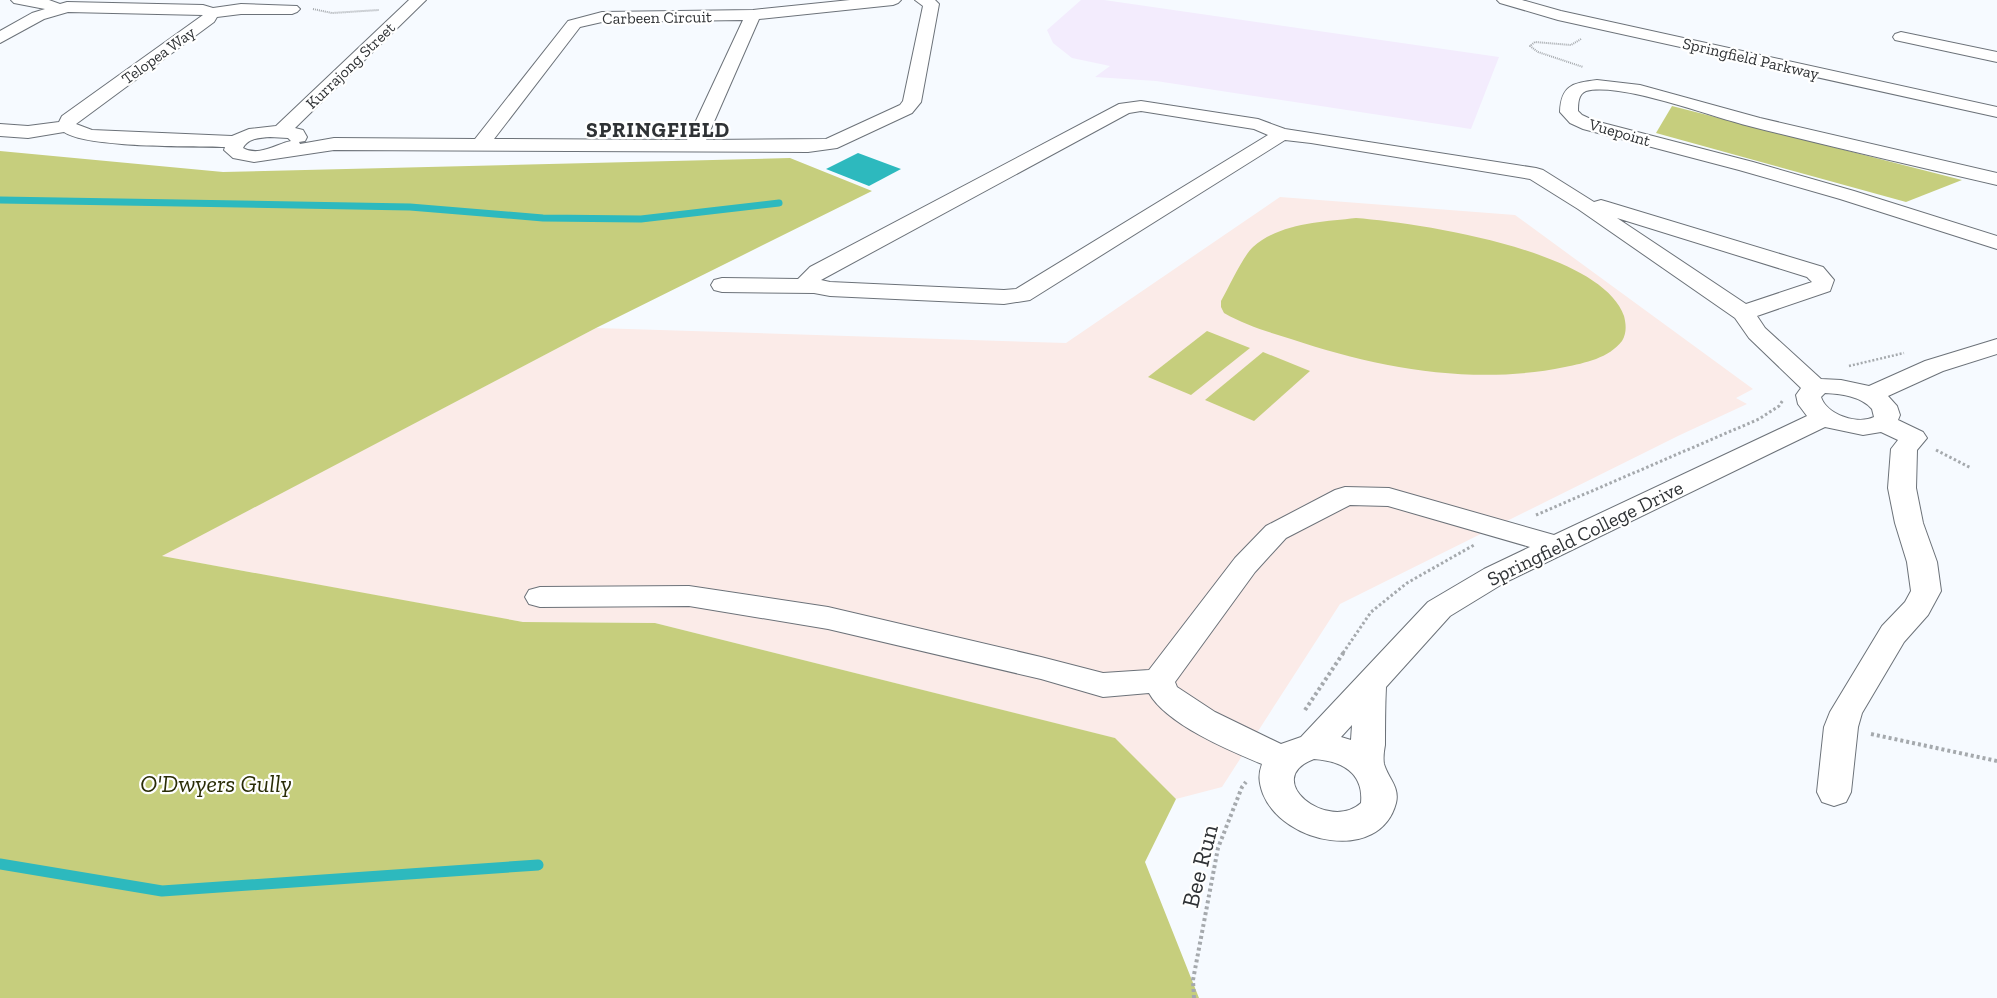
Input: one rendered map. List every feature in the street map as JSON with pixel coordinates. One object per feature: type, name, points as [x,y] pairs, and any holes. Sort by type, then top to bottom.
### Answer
[{"type":"street","points":[[19,0],[48,4],[58,9]]},
{"type":"street","name":"Carbeen Circuit","points":[[480,145],[586,11],[602,17],[753,15],[892,0]]},
{"type":"street","points":[[334,144],[290,133],[252,134],[237,142],[233,146],[233,150],[244,155],[276,153],[334,144],[808,146],[830,144],[906,109],[912,102],[930,4],[925,0]]},
{"type":"street","name":"Springfield Parkway","points":[[1505,0],[1558,15],[1997,112]]},
{"type":"street","name":"Kurrajong Street","points":[[276,153],[293,145],[290,133],[413,5]]},
{"type":"street","name":"Telopea Way","points":[[0,38],[38,16],[58,9],[83,6],[203,10],[212,13],[208,19],[68,120],[67,126]]},
{"type":"street","points":[[212,13],[241,9],[292,9]]},
{"type":"street","points":[[694,146],[753,15]]},
{"type":"street","points":[[1901,37],[1997,57]]},
{"type":"street","name":"Vuepoint","points":[[1997,179],[1887,156],[1741,119],[1635,89],[1602,84],[1579,87],[1573,93],[1569,112],[1576,119],[1589,125],[1746,166],[1847,195],[1997,243]]},
{"type":"street","points":[[814,286],[809,279],[818,272],[1125,108],[1141,106],[1258,124],[1282,134],[1311,137],[1536,174],[1585,204],[1743,313],[1757,333],[1816,388]]},
{"type":"street","points":[[0,130],[33,131],[67,126],[76,132],[92,136],[237,142]]},
{"type":"street","points":[[722,285],[814,286],[830,289],[994,297],[1022,295],[1282,134]]},
{"type":"street","points":[[1585,204],[1601,206],[1815,272],[1823,280],[1822,286],[1743,313]]},
{"type":"street","points":[[1869,396],[1934,366],[1997,346]]},
{"type":"street","points":[[1834,792],[1841,727],[1846,712],[1893,634],[1917,608],[1926,590],[1922,562],[1909,523],[1902,488],[1904,449],[1914,438],[1883,423],[1864,427],[1851,426],[1825,417],[1817,412],[1808,400],[1808,395],[1816,388],[1824,386],[1847,387],[1869,396],[1884,407],[1887,418],[1883,423]]},
{"type":"street","name":"Springfield College Drive","points":[[1288,753],[1370,683],[1440,609],[1494,576],[1825,417]]},
{"type":"street","points":[[540,597],[689,596],[828,618],[1041,668],[1103,685],[1158,681],[1245,565],[1276,532],[1345,496],[1389,497],[1558,546]]},
{"type":"street","points":[[1158,681],[1166,695],[1188,712],[1288,753],[1327,746],[1343,750],[1356,757],[1367,766],[1378,785],[1380,795],[1373,813],[1355,825],[1330,827],[1305,820],[1285,804],[1276,785],[1276,775],[1288,753]]},
{"type":"street","points":[[1367,766],[1370,683]]},
{"type":"path","points":[[292,9],[321,10],[332,13],[413,5]]},
{"type":"path","points":[[1584,37],[1571,45],[1534,42],[1530,46],[1538,52],[1591,70],[1599,76],[1602,84]]},
{"type":"path","points":[[1914,438],[1972,468]]},
{"type":"path","points":[[1841,727],[1997,761]]},
{"type":"path","name":"Bee Run","points":[[1194,998],[1193,980],[1218,848],[1242,787],[1288,753]]},
{"type":"shaded area","points":[[1081,0],[1104,0],[1499,57],[1471,129],[1156,81],[1095,77],[1110,66],[1072,58],[1053,43],[1047,30]]},
{"type":"shaded area","points":[[1280,197],[1515,215],[1753,389],[1736,398],[1747,404],[1680,435],[1340,604],[1222,787],[1176,799],[1114,738],[655,623],[523,622],[161,556],[596,328],[1066,343]]},
{"type":"green space","points":[[1672,106],[1962,180],[1906,202],[1656,133]]},
{"type":"green space","name":"O'Dwyers Gully","points":[[0,151],[223,172],[790,158],[872,191],[596,328],[162,556],[523,622],[655,623],[1115,738],[1176,799],[1145,862],[1199,998],[0,998]]},
{"type":"green space","points":[[1356,218],[1421,226],[1462,234],[1505,244],[1546,257],[1581,274],[1608,293],[1624,316],[1626,328],[1624,338],[1617,347],[1604,356],[1573,365],[1531,372],[1496,375],[1461,374],[1391,366],[1357,358],[1265,331],[1224,313],[1221,301],[1236,272],[1249,251],[1264,239],[1288,228]]},
{"type":"green space","points":[[1207,331],[1250,348],[1191,395],[1148,377]]},
{"type":"green space","points":[[1263,352],[1310,371],[1254,421],[1205,400]]},
{"type":"water","points":[[858,153],[901,169],[869,186],[826,169]]},
{"type":"waterway","points":[[0,200],[410,207],[543,218],[641,219],[779,203]]},
{"type":"waterway","points":[[0,864],[162,891],[538,865]]},
{"type":"district","name":"SPRINGFIELD","points":[[658,130]]}]
